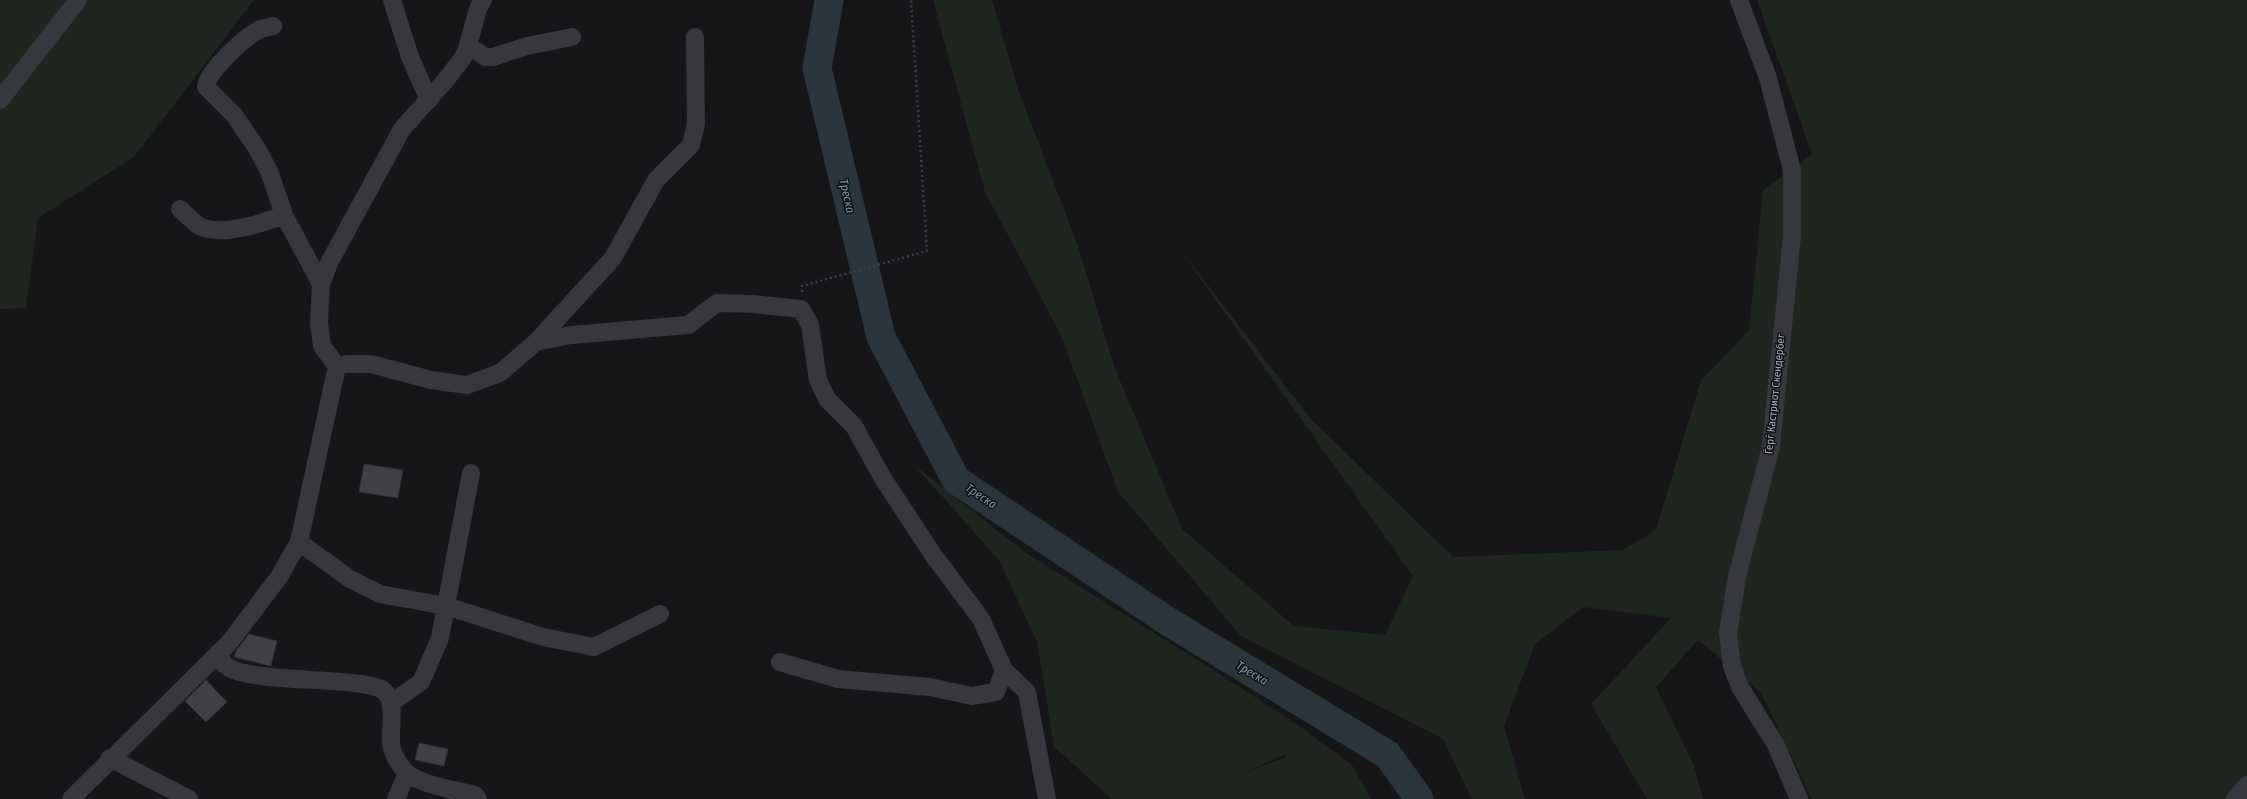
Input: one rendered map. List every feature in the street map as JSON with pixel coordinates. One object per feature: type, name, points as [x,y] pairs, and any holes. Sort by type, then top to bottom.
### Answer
[{"type":"street","points":[[0,100],[78,0]]},
{"type":"street","points":[[392,0],[410,57],[429,100]]},
{"type":"street","points":[[71,799],[110,758],[229,643],[279,577],[299,542],[337,366],[322,346],[319,323],[321,284],[330,261],[402,129],[429,100],[457,66],[467,49],[472,26],[483,0]]},
{"type":"street","name":"Ѓерѓ Кастриот Скендербег","points":[[1739,0],[1768,78],[1792,170],[1792,236],[1771,446],[1737,577],[1728,633],[1732,666],[1740,687],[1776,746],[1799,799]]},
{"type":"street","points":[[273,26],[258,30],[228,55],[206,80],[206,87],[234,116],[256,147],[269,172],[284,215],[321,284]]},
{"type":"street","points":[[467,49],[477,51],[485,56],[493,57],[527,46],[572,37]]},
{"type":"street","points":[[337,366],[347,364],[371,364],[431,380],[467,385],[500,373],[536,342],[613,258],[656,180],[691,145],[696,124],[695,37]]},
{"type":"street","points":[[180,208],[201,226],[213,229],[260,224],[284,215]]},
{"type":"street","points":[[536,342],[571,335],[688,325],[717,303],[752,304],[801,309],[810,325],[818,380],[827,399],[854,426],[882,477],[930,549],[981,619],[1004,670],[1027,692],[1047,799]]},
{"type":"street","points":[[391,703],[421,682],[440,638],[471,473]]},
{"type":"street","points":[[299,542],[350,579],[380,594],[446,606],[543,637],[594,647],[660,614]]},
{"type":"street","points":[[218,653],[225,664],[238,672],[359,684],[385,692],[389,696],[391,703],[391,741],[396,760],[407,773],[421,780],[475,795],[478,799]]},
{"type":"street","points":[[780,662],[838,679],[930,687],[972,696],[996,692],[1004,670]]},
{"type":"street","points":[[110,758],[189,799]]},
{"type":"street","points":[[396,799],[407,773]]},
{"type":"street","points":[[404,799],[407,773]]},
{"type":"street","points":[[2235,799],[2247,785]]},
{"type":"path","points":[[806,285],[927,251],[910,0]]},
{"type":"shaded area","points":[[0,0],[254,0],[134,157],[38,218],[26,308],[0,309]]},
{"type":"shaded area","points":[[933,0],[992,0],[1018,89],[1078,246],[1114,366],[1182,529],[1294,626],[1385,635],[1413,576],[1176,244],[1310,418],[1453,557],[1623,550],[1656,530],[1701,380],[1749,331],[1763,190],[1812,154],[1757,0],[2247,0],[2247,799],[1812,799],[1761,693],[1698,640],[1656,687],[1694,766],[1703,799],[1647,799],[1591,704],[1671,618],[1583,607],[1535,644],[1504,726],[1525,799],[1472,799],[1443,739],[1241,636],[1118,492],[1061,335],[985,192]]},
{"type":"shaded area","points":[[913,464],[1026,553],[1204,664],[1295,723],[1352,765],[1371,799],[1109,799],[1111,798],[1054,747],[1037,642],[999,560]],"holes":[[[1284,755],[1286,757],[1244,773]]]},
{"type":"building","points":[[364,464],[403,470],[398,498],[359,492]]},
{"type":"building","points":[[249,634],[277,641],[271,666],[234,657],[236,651]]},
{"type":"building","points":[[206,680],[227,702],[206,722],[185,701]]},
{"type":"building","points":[[419,743],[448,749],[444,766],[415,760]]},
{"type":"waterway","name":"Треска","points":[[829,0],[817,68],[881,337],[956,480],[1169,622],[1388,755],[1419,799]]}]
